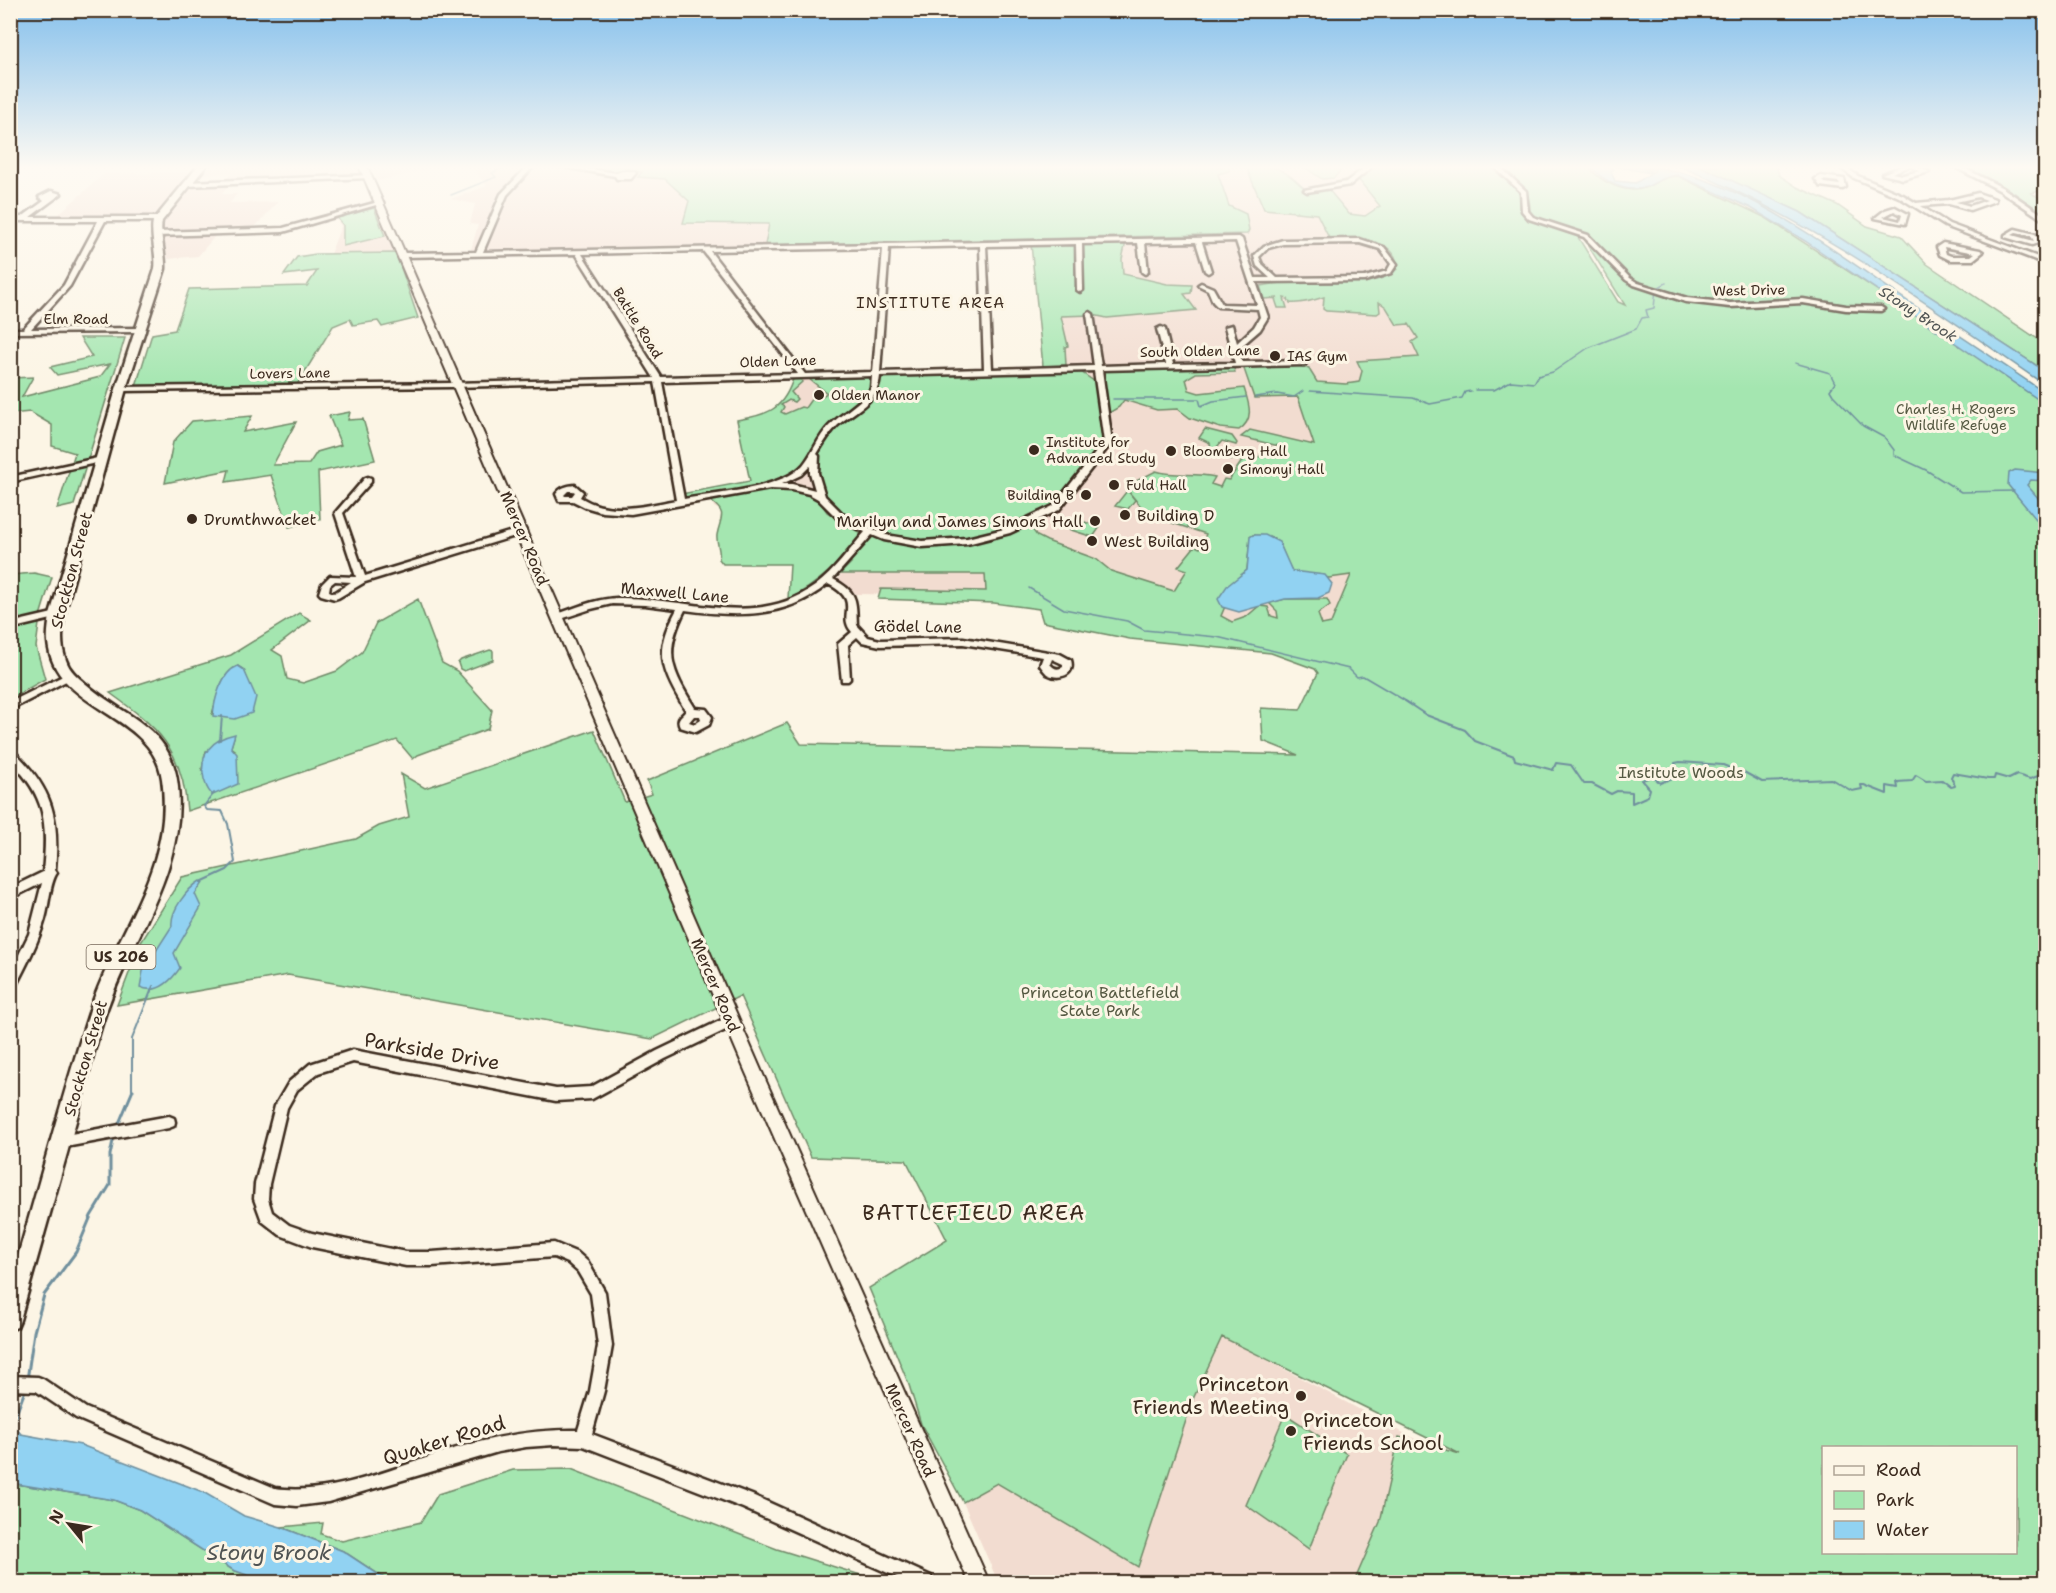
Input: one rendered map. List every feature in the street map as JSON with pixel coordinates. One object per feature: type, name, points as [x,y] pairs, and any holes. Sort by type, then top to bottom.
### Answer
[{"type":"highway","name":"Stockton Street","points":[[10,1320],[98,1011],[112,974],[150,901],[172,815],[168,767],[159,747],[144,732],[88,696],[69,676],[54,647],[57,615],[121,389],[160,269],[161,256],[157,240]]},
{"type":"main road","name":"Mercer Road","points":[[397,240],[732,1021],[979,1582]]},
{"type":"street","points":[[25,331],[62,292],[91,240]]},
{"type":"street","points":[[479,253],[484,240]]},
{"type":"street","points":[[403,255],[1131,240]]},
{"type":"street","points":[[1142,240],[1145,272]]},
{"type":"street","points":[[1198,240],[1208,271]]},
{"type":"street","points":[[1235,348],[1264,317],[1239,240]]},
{"type":"street","name":"West Drive","points":[[1590,240],[1628,279],[1654,292],[1713,304],[1794,301],[1881,309]]},
{"type":"street","points":[[1984,240],[2046,262]]},
{"type":"street","points":[[1979,251],[1951,246],[1940,247],[1943,255],[1950,258],[1973,258],[1979,251],[1997,240]]},
{"type":"street","points":[[1079,242],[1080,290]]},
{"type":"street","points":[[1252,280],[1275,280],[1375,277],[1389,272],[1394,264],[1382,248],[1368,242],[1283,242],[1266,247],[1256,257],[1259,265],[1275,280]]},
{"type":"street","points":[[983,244],[988,369]]},
{"type":"street","points":[[574,498],[590,506],[618,511],[770,486],[802,471],[830,429],[873,393],[878,372],[886,246]]},
{"type":"street","points":[[705,249],[802,374]]},
{"type":"street","name":"Battle Road","points":[[578,252],[658,378]]},
{"type":"street","points":[[1201,285],[1211,289],[1220,306],[1261,307]]},
{"type":"street","points":[[770,486],[803,489],[821,497],[843,519],[870,532],[922,544],[966,541],[1006,531],[1056,508],[1108,442],[1090,314]]},
{"type":"street","points":[[1229,327],[1239,363]]},
{"type":"street","points":[[1161,329],[1170,365]]},
{"type":"street","name":"Elm Road","points":[[10,331],[142,330]]},
{"type":"street","name":"South Olden Lane","points":[[1098,367],[1302,363]]},
{"type":"street","points":[[1078,367],[1101,384]]},
{"type":"street","name":"Olden Lane","points":[[459,384],[1098,367]]},
{"type":"street","points":[[658,378],[680,502]]},
{"type":"street","name":"Lovers Lane","points":[[121,389],[459,384]]},
{"type":"street","points":[[816,453],[813,473],[821,497]]},
{"type":"street","points":[[10,480],[102,459]]},
{"type":"street","points":[[368,480],[339,513],[362,580],[522,531]]},
{"type":"street","name":"Maxwell Lane","points":[[558,617],[592,605],[619,601],[719,613],[761,610],[797,599],[826,580],[870,532]]},
{"type":"street","name":"Gödel Lane","points":[[826,580],[843,588],[851,597],[852,626],[856,633],[865,640],[880,644],[954,640],[1048,655]]},
{"type":"street","points":[[682,607],[670,628],[665,656],[671,677],[692,712]]},
{"type":"street","points":[[10,626],[57,615]]},
{"type":"street","points":[[845,679],[843,644],[856,633]]},
{"type":"street","points":[[10,707],[69,676]]},
{"type":"street","points":[[10,754],[32,777],[46,804],[50,817],[51,873],[38,929],[10,985]]},
{"type":"street","points":[[10,894],[51,873]]},
{"type":"street","name":"Parkside Drive","points":[[583,1438],[597,1391],[605,1346],[598,1292],[583,1267],[573,1258],[554,1250],[406,1259],[312,1240],[285,1230],[267,1216],[261,1199],[261,1184],[281,1106],[293,1086],[314,1068],[353,1056],[556,1095],[584,1094],[611,1084],[661,1054],[732,1021]]},
{"type":"street","points":[[60,1142],[169,1122]]},
{"type":"street","name":"Quaker Road","points":[[14,1383],[38,1384],[81,1413],[274,1496],[289,1499],[323,1496],[410,1473],[475,1450],[515,1440],[556,1436],[583,1438],[746,1501],[926,1582]]},
{"type":"shaded area","points":[[164,240],[211,240],[198,256],[168,259]]},
{"type":"shaded area","points":[[335,240],[390,240],[396,253],[330,254]]},
{"type":"shaded area","name":"Institute for Advanced Study","points":[[474,240],[1469,240],[1444,378],[1364,572],[1334,656],[996,596],[856,594],[838,579],[850,562],[723,564],[719,559],[721,551],[717,535],[723,521],[720,510],[714,507],[711,499],[689,492],[750,481],[737,420],[762,416],[788,397],[794,376],[1043,370],[1030,242],[470,253]]},
{"type":"shaded area","name":"Princeton Friends School","points":[[1222,1336],[1460,1463],[1441,1582],[998,1582],[963,1502],[996,1483],[1138,1567],[1193,1399]]},
{"type":"green space","points":[[343,240],[367,240],[343,246]]},
{"type":"green space","points":[[766,240],[969,240],[765,245]]},
{"type":"green space","points":[[1363,240],[1580,240],[1618,302],[1625,305],[1585,240],[1800,240],[2045,399],[2045,1582],[1354,1582],[1380,1522],[1399,1437],[1460,1454],[1222,1337],[1193,1399],[1138,1567],[997,1483],[963,1502],[921,1424],[909,1385],[869,1288],[947,1240],[906,1160],[811,1157],[740,996],[652,1039],[288,975],[117,1005],[140,944],[182,877],[356,839],[379,826],[409,817],[401,774],[425,788],[594,730],[625,802],[652,794],[647,781],[787,723],[801,744],[1298,755],[1263,741],[1261,708],[1300,710],[1318,673],[1315,669],[1271,653],[1130,639],[1043,622],[1039,609],[994,603],[878,599],[881,589],[986,591],[985,574],[840,574],[851,563],[846,562],[871,536],[914,544],[951,544],[969,542],[1028,523],[1037,536],[1096,559],[1111,571],[1174,591],[1187,570],[1178,567],[1195,546],[1200,548],[1206,534],[1148,515],[1128,491],[1135,500],[1128,509],[1115,506],[1134,482],[1156,471],[1215,477],[1211,484],[1220,487],[1224,479],[1229,480],[1242,461],[1229,459],[1234,454],[1259,457],[1265,446],[1277,449],[1279,446],[1241,437],[1250,430],[1314,445],[1298,397],[1254,398],[1243,366],[1294,365],[1297,363],[1298,366],[1309,369],[1317,382],[1346,384],[1359,382],[1362,371],[1357,361],[1419,357],[1412,342],[1418,338],[1409,324],[1397,325],[1386,307],[1379,302],[1380,312],[1377,314],[1326,311],[1323,309],[1324,297],[1294,303],[1284,298],[1287,308],[1278,308],[1275,299],[1278,298],[1264,299],[1260,286],[1302,281],[1358,282],[1389,275],[1397,269],[1396,258],[1390,250]],"holes":[[[1264,536],[1277,541],[1292,571],[1329,578],[1351,575],[1331,623],[1322,625],[1318,614],[1330,605],[1327,599],[1285,599],[1269,603],[1277,611],[1278,618],[1271,616],[1268,607],[1259,606],[1246,617],[1232,622],[1221,616],[1236,580],[1247,570],[1250,537]]]},
{"type":"green space","points":[[1844,240],[1905,240],[1927,264],[2045,344],[2045,371]]},
{"type":"green space","points":[[1126,242],[1122,259],[1123,274],[1167,284],[1192,285],[1191,293],[1184,294],[1196,310],[1107,318],[1093,315],[1061,316],[1068,346],[1065,347],[1066,365],[1043,366],[1031,244]]},
{"type":"green space","points":[[396,253],[418,318],[382,327],[378,321],[353,325],[350,319],[333,326],[295,388],[135,389],[152,334],[175,330],[189,289],[307,286],[317,271],[284,275],[297,257],[316,254]]},
{"type":"green space","points":[[80,338],[125,338],[74,505],[57,509],[75,453],[52,446],[52,425],[30,412],[11,414],[11,378],[33,377],[22,397],[100,377],[110,364],[57,375],[50,367],[92,357]]},
{"type":"green space","points":[[1233,365],[1235,372],[1196,373],[1186,379],[1189,390],[1199,393],[1244,388],[1249,405],[1249,416],[1239,430],[1220,428],[1190,418],[1178,409],[1157,410],[1124,400],[1119,407],[1109,413],[1102,370]]},
{"type":"green space","points":[[1078,370],[1098,384],[1104,441],[1056,503],[1024,521],[996,533],[962,540],[914,541],[880,534],[863,527],[847,518],[823,493],[817,477],[817,459],[821,447],[834,428],[869,400],[877,390],[882,375]]},
{"type":"green space","points":[[872,374],[870,391],[825,431],[810,460],[801,469],[770,483],[732,493],[683,499],[681,494],[750,481],[737,420],[758,416],[774,408],[785,396],[794,376],[800,376],[802,382],[791,392],[797,399],[794,402],[789,400],[781,405],[784,407],[781,412],[785,414],[801,407],[805,408],[812,398],[816,400],[827,393],[805,376]]},
{"type":"green space","points":[[350,412],[348,420],[363,419],[375,460],[318,472],[320,519],[289,527],[271,475],[226,482],[229,470],[165,483],[173,442],[192,421],[252,416],[243,432],[296,422],[273,465],[309,464],[317,452],[341,445],[329,416]]},
{"type":"green space","points":[[1205,429],[1232,436],[1237,443],[1236,445],[1222,441],[1212,453],[1210,443],[1199,438]]},
{"type":"green space","points":[[773,489],[791,489],[817,497],[827,512],[863,535],[820,579],[788,599],[790,564],[723,564],[719,559],[717,535],[721,513],[711,499]]},
{"type":"green space","points":[[1069,517],[1100,527],[1093,537],[1062,527]]},
{"type":"green space","points":[[34,573],[52,577],[40,616],[36,647],[45,679],[15,696],[11,694],[11,629],[27,623],[11,612],[11,575]]},
{"type":"green space","points":[[418,599],[442,663],[457,671],[492,710],[488,729],[418,755],[413,759],[397,740],[187,811],[180,771],[165,741],[141,717],[110,693],[231,655],[299,613],[311,620],[272,650],[282,656],[287,679],[303,683],[337,671],[362,652],[376,623]],"holes":[[[238,666],[244,670],[252,692],[212,714],[223,680],[232,669]],[[234,737],[231,747],[235,750],[202,769],[206,751]]]},
{"type":"green space","points":[[493,651],[493,660],[464,671],[460,669],[458,663],[461,660]]},
{"type":"green space","points":[[1285,1414],[1347,1454],[1309,1549],[1246,1505]]},
{"type":"green space","points":[[571,1469],[777,1549],[883,1582],[390,1582],[343,1551],[281,1527],[323,1523],[321,1534],[342,1541],[421,1522],[438,1494],[513,1470]]},
{"type":"green space","points":[[10,1483],[114,1500],[140,1510],[233,1570],[266,1582],[11,1582]]},
{"type":"water","points":[[1819,240],[2045,393],[2045,404],[1805,241]]},
{"type":"water","points":[[1827,240],[1844,240],[2045,371],[2045,385],[1913,295]]},
{"type":"water","points":[[2015,470],[2045,473],[2045,481],[2031,480],[2027,485],[2045,506],[2045,530],[2008,485],[2009,473]]},
{"type":"water","points":[[1265,535],[1279,542],[1292,571],[1325,575],[1332,584],[1329,593],[1318,598],[1285,599],[1239,612],[1222,607],[1218,599],[1227,586],[1247,570],[1250,537]]},
{"type":"water","points":[[238,666],[244,670],[256,697],[252,713],[235,719],[213,716],[217,695],[223,681],[232,669]]},
{"type":"water","points":[[235,734],[231,747],[237,754],[238,784],[213,795],[208,790],[204,779],[205,755],[214,744]]},
{"type":"water","points":[[200,881],[203,882],[195,894],[201,907],[174,953],[180,968],[168,982],[158,988],[140,987],[143,971],[172,926],[177,907],[190,889]]},
{"type":"water","name":"Stony Brook","points":[[11,1422],[21,1434],[81,1445],[203,1492],[244,1516],[281,1527],[343,1551],[390,1582],[266,1582],[233,1570],[140,1510],[114,1500],[11,1483]]},
{"type":"waterway","points":[[1475,390],[1494,390],[1511,381],[1534,383],[1538,376],[1553,372],[1588,348],[1636,329],[1642,318],[1648,317],[1646,310],[1654,308],[1656,289],[1666,283]]},
{"type":"waterway","points":[[1795,363],[1830,373],[1835,383],[1830,390],[1833,395],[1863,426],[1885,438],[1894,450],[1894,455],[1926,470],[1961,492],[2014,491]]},
{"type":"waterway","points":[[1255,397],[1277,394],[1294,397],[1303,391]]},
{"type":"waterway","points":[[1310,391],[1413,398],[1430,404],[1462,398],[1465,392],[1471,391]]},
{"type":"waterway","points":[[1113,399],[1199,399],[1201,406],[1213,401],[1246,397]]},
{"type":"waterway","points":[[1029,588],[1064,609],[1127,621],[1144,630],[1217,637],[1349,669],[1357,677],[1363,676],[1409,703]]},
{"type":"waterway","points":[[1405,701],[1426,715],[1465,730],[1475,741],[1514,756],[1515,760],[1553,770],[1556,763],[1571,765],[1584,784],[1592,784],[1611,794],[1617,791],[1632,792],[1632,803],[1648,796],[1650,789],[1642,780],[1653,776],[1660,783],[1680,775],[1675,763],[1680,762],[1723,765],[1728,767],[1729,775],[1738,775],[1742,771],[1762,782],[1831,779],[1852,791],[1862,789],[1861,785],[1864,785],[1887,794],[1887,786],[1898,788],[1897,782],[1912,781],[1916,775],[1926,781],[1942,780],[1951,787],[1955,786],[1951,777],[1953,773],[1988,779],[1994,779],[1995,775],[2009,779],[2017,775],[2030,779],[2046,773]]},
{"type":"waterway","points":[[220,740],[222,716]]},
{"type":"waterway","points":[[201,882],[227,870],[235,862],[228,824],[222,811],[207,810],[204,806],[214,793]]},
{"type":"waterway","points":[[132,1092],[132,1039],[153,986]]},
{"type":"waterway","points":[[117,1128],[133,1090]]},
{"type":"waterway","points":[[27,1380],[34,1332],[44,1295],[76,1252],[91,1216],[110,1185],[110,1155],[114,1136]]},
{"type":"waterway","points":[[10,1430],[26,1388]]},
{"type":"place","name":"IAS Gym","points":[[1275,356]]},
{"type":"place","name":"Olden Manor","points":[[819,395]]},
{"type":"place","name":"Institute for Advanced Study","points":[[1034,450]]},
{"type":"place","name":"Bloomberg Hall","points":[[1171,451]]},
{"type":"place","name":"Simonyi Hall","points":[[1228,469]]},
{"type":"place","name":"Fuld Hall","points":[[1114,485]]},
{"type":"place","name":"Building B","points":[[1086,495]]},
{"type":"place","name":"Building D","points":[[1125,515]]},
{"type":"place","name":"Drumthwacket","points":[[192,519]]},
{"type":"place","name":"Marilyn and James Simons Hall","points":[[1095,521]]},
{"type":"place","name":"West Building","points":[[1092,541]]},
{"type":"place","name":"Princeton Friends Meeting","points":[[1301,1396]]},
{"type":"place","name":"Princeton Friends School","points":[[1291,1431]]},
{"type":"district","name":"INSTITUTE AREA","points":[[931,303]]},
{"type":"district","name":"BATTLEFIELD AREA","points":[[974,1213]]},
{"type":"park label","name":"Charles H. Rogers Wildlife Refuge","points":[[1956,418]]},
{"type":"park label","name":"Institute Woods","points":[[1681,772]]},
{"type":"park label","name":"Princeton Battlefield State Park","points":[[1100,1001]]}]
